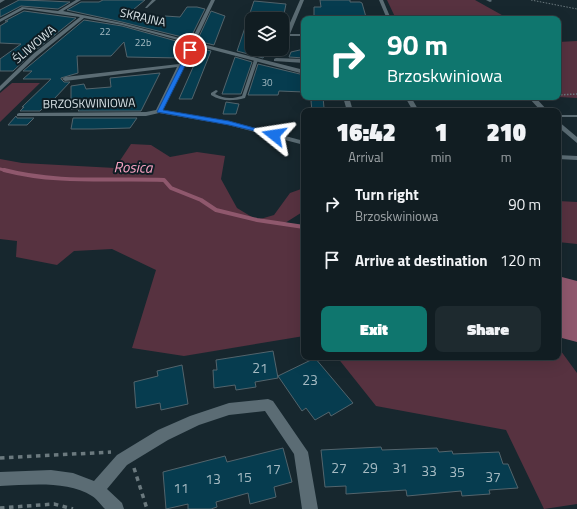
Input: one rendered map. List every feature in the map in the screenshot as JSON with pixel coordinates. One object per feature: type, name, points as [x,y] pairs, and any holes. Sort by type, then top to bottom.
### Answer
[{"type":"street","points":[[0,2],[4,0]]},
{"type":"street","points":[[59,12],[79,0]]},
{"type":"street","points":[[146,7],[154,0]]},
{"type":"street","points":[[159,111],[194,42],[213,0]]},
{"type":"street","points":[[289,30],[302,0]]},
{"type":"street","points":[[381,0],[388,16]]},
{"type":"street","name":"SKRAJNA","points":[[0,21],[23,8],[59,12],[122,24],[301,71]]},
{"type":"street","name":"ŚLIWOWA","points":[[0,89],[35,55],[83,17]]},
{"type":"street","points":[[289,35],[301,36]]},
{"type":"street","points":[[276,60],[278,56]]},
{"type":"street","points":[[268,63],[276,60],[301,61]]},
{"type":"street","name":"BRZOSKWINIOWA","points":[[65,79],[182,65]]},
{"type":"street","points":[[0,80],[9,80]]},
{"type":"street","points":[[534,100],[542,108]]},
{"type":"street","name":"BRZOSKWINIOWA","points":[[20,115],[146,114],[159,111],[229,123],[301,142]]},
{"type":"street","points":[[561,126],[577,141]]},
{"type":"street","points":[[561,157],[577,158]]},
{"type":"street","points":[[97,490],[122,460],[162,435],[195,420],[230,409],[268,405],[301,452],[310,509]]},
{"type":"street","points":[[0,479],[51,477],[73,481],[97,490],[116,509]]},
{"type":"lane","points":[[216,91],[212,94],[218,99],[230,99],[244,96],[256,60]]},
{"type":"lane","points":[[561,116],[577,116]]},
{"type":"path","points":[[531,0],[577,9]]},
{"type":"path","points":[[561,95],[577,94]]},
{"type":"path","points":[[0,458],[117,452],[130,455],[147,509]]},
{"type":"path","points":[[0,508],[54,504],[73,509]]},
{"type":"shaded area","points":[[387,0],[475,0],[504,16],[395,16]]},
{"type":"shaded area","points":[[577,41],[577,98],[561,97],[561,42]]},
{"type":"shaded area","points":[[12,83],[40,83],[0,122],[0,93]]},
{"type":"shaded area","points":[[131,144],[151,145],[170,157],[197,152],[225,156],[221,179],[237,208],[257,220],[274,215],[290,193],[301,189],[301,213],[285,223],[301,228],[301,336],[184,356],[132,348],[156,270],[112,249],[74,251],[57,265],[16,257],[17,241],[0,239],[0,159],[22,163],[115,168]]},
{"type":"shaded area","points":[[561,201],[577,202],[577,244],[561,242]]},
{"type":"shaded area","points":[[561,277],[577,281],[577,342],[561,338]]},
{"type":"shaded area","points":[[561,351],[577,373],[577,504],[544,509],[506,430],[376,406],[339,360],[561,360]]},
{"type":"building","points":[[19,0],[70,2],[58,9],[21,6],[0,17],[0,10]]},
{"type":"building","points":[[103,0],[145,0],[122,19],[161,20],[165,16],[180,17],[187,7],[205,9],[190,39],[67,10],[81,2],[99,2]]},
{"type":"building","points":[[320,0],[350,0],[350,2],[360,2],[362,3],[366,16],[314,16],[314,7],[321,7]]},
{"type":"building","points":[[254,1],[286,4],[284,12],[250,12]]},
{"type":"building","points":[[24,11],[76,18],[32,53],[13,71],[0,71],[0,59],[21,44],[0,43],[0,26],[8,21],[5,21]]},
{"type":"building","points":[[211,11],[225,16],[214,45],[197,41]]},
{"type":"building","points":[[84,20],[122,26],[187,44],[180,58],[127,57],[124,42],[111,56],[77,56],[78,73],[61,78],[64,82],[70,82],[54,99],[52,99],[40,111],[20,111],[24,107],[22,107],[51,79],[23,79],[32,71],[23,71]]},
{"type":"building","points":[[245,27],[245,53],[237,51]]},
{"type":"building","points":[[195,47],[211,51],[192,99],[179,99],[194,65],[189,65],[191,61],[188,61]]},
{"type":"building","points":[[301,50],[301,58],[289,57],[291,52]]},
{"type":"building","points":[[235,57],[252,62],[241,94],[222,94]]},
{"type":"building","points":[[258,64],[301,74],[301,92],[279,91],[278,95],[248,95]]},
{"type":"building","points":[[160,73],[141,111],[78,111],[80,109],[71,109],[71,86],[84,84],[86,89],[111,87],[110,78]]},
{"type":"building","points":[[323,100],[324,108],[312,108],[311,101]]},
{"type":"building","points":[[226,102],[239,104],[236,114],[223,114]]},
{"type":"building","points":[[16,116],[17,118],[34,118],[27,125],[8,125]]},
{"type":"building","points":[[73,118],[137,118],[130,128],[71,129]]},
{"type":"building","points":[[273,351],[278,378],[255,382],[256,387],[236,390],[235,385],[214,388],[213,370],[217,370],[216,360]]},
{"type":"building","points":[[311,360],[317,360],[353,403],[331,416],[329,412],[315,420],[306,408],[302,411],[278,376]]},
{"type":"building","points":[[182,365],[188,404],[161,410],[160,403],[136,408],[134,382],[158,376],[157,371]]},
{"type":"building","points":[[381,447],[382,450],[437,448],[439,452],[452,451],[453,454],[499,452],[503,464],[508,464],[518,488],[489,490],[490,494],[462,496],[461,491],[407,496],[406,490],[346,494],[346,486],[325,487],[321,450]]},
{"type":"building","points":[[283,448],[292,482],[274,487],[276,497],[250,504],[248,493],[216,502],[217,507],[211,509],[188,509],[188,504],[166,509],[163,472],[225,456],[227,462]]},
{"type":"waterway","name":"Rosica","points":[[0,169],[4,170]]},
{"type":"waterway","name":"Rosica","points":[[4,170],[64,179],[164,180],[171,188],[201,200],[216,210],[257,220],[301,227]]},
{"type":"waterway","name":"Rosica","points":[[4,170],[8,171]]},
{"type":"route","points":[[190,50],[159,111],[229,123],[274,135]]}]
